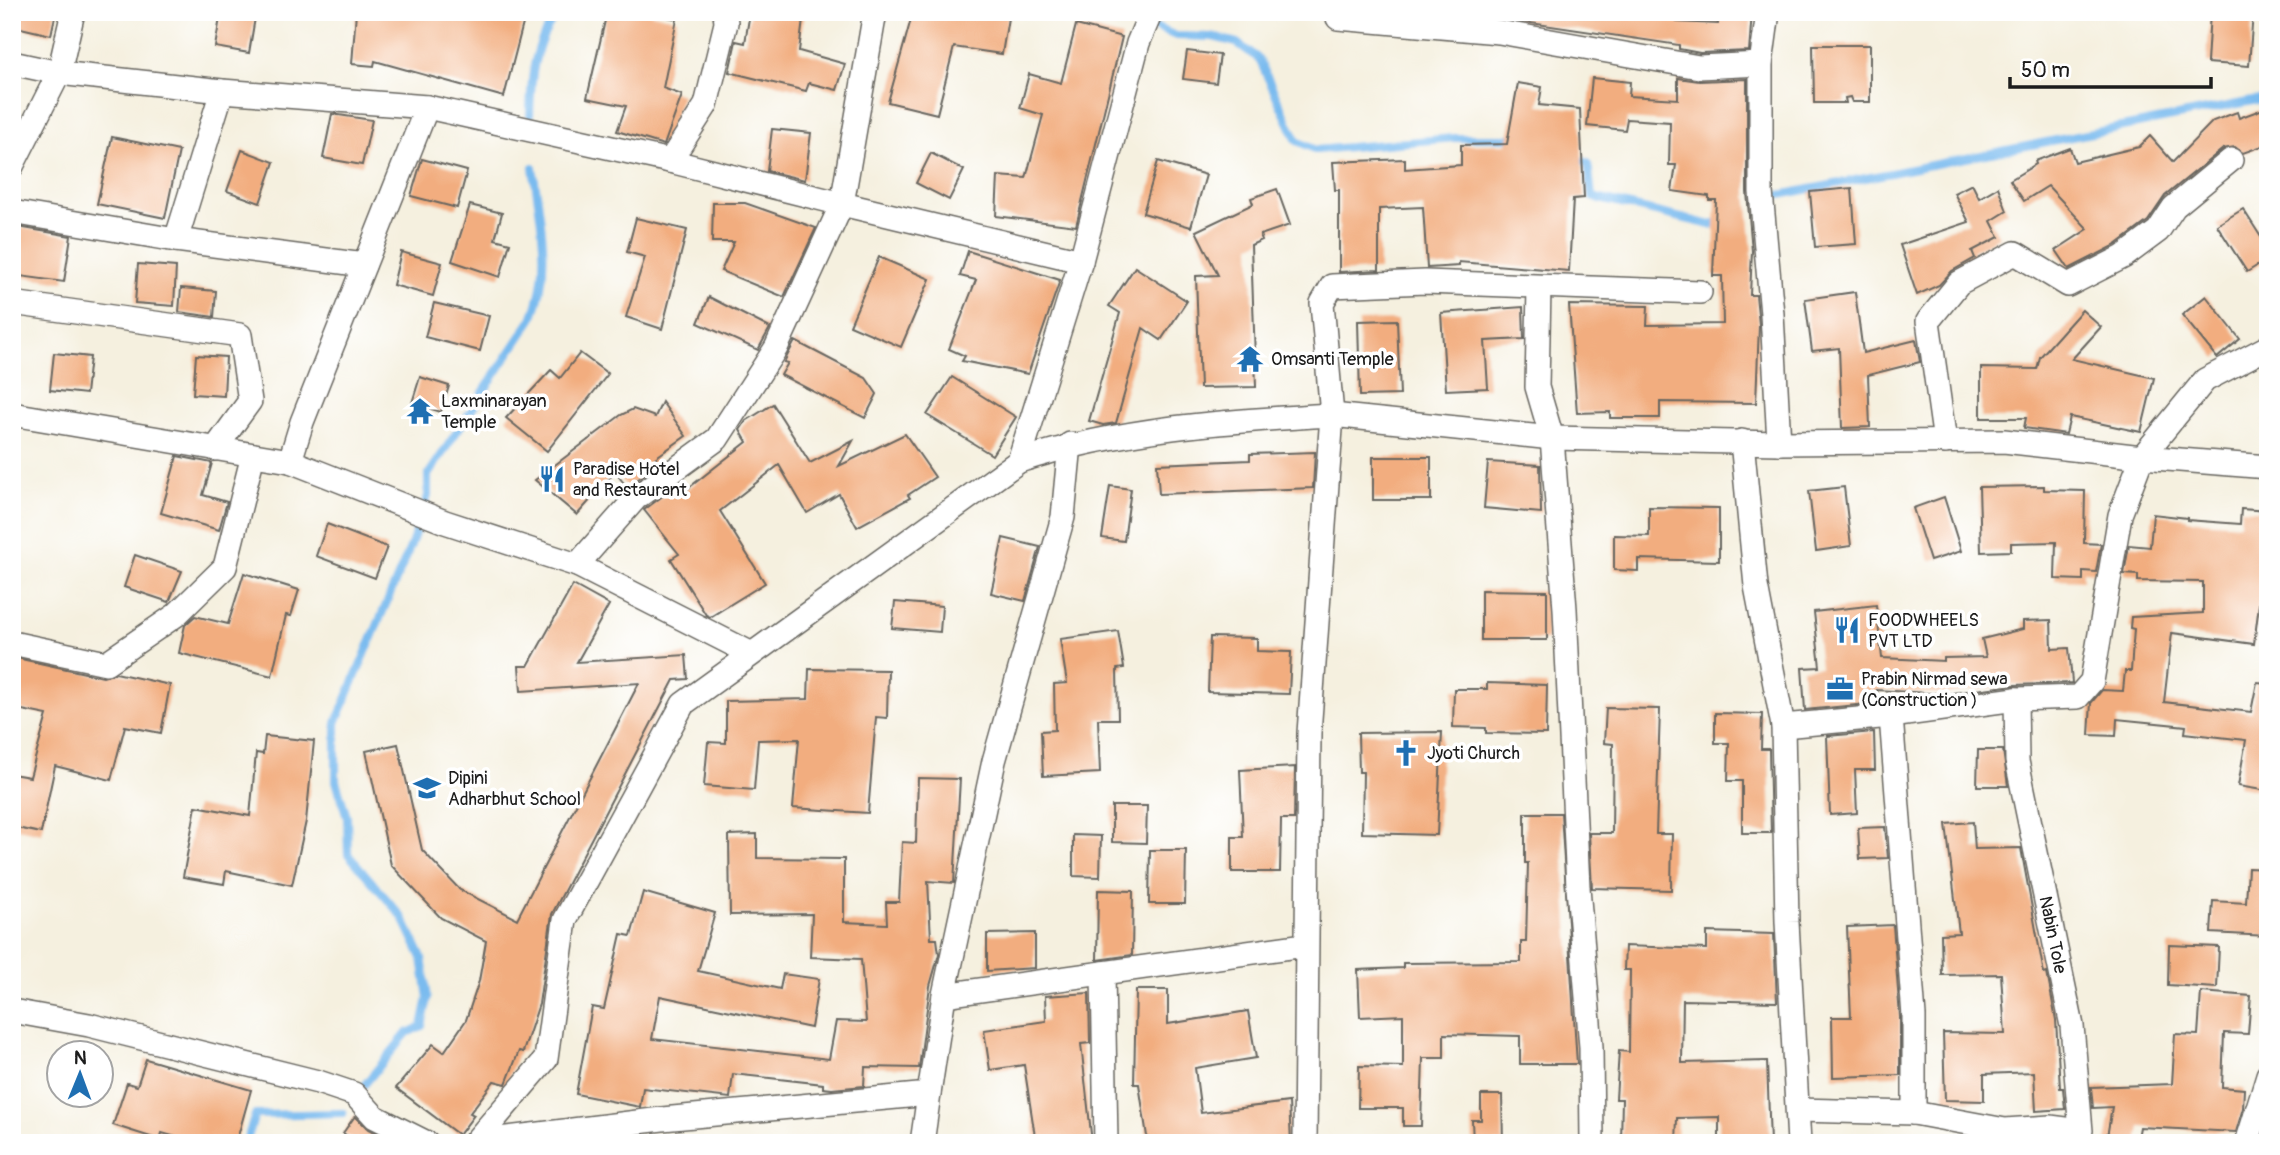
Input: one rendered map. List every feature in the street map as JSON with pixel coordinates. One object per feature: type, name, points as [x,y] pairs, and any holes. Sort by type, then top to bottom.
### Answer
[{"type":"street","points":[[12,166],[59,72],[72,12]]},
{"type":"street","points":[[670,160],[706,105],[726,23],[725,12]]},
{"type":"street","points":[[577,565],[636,498],[717,439],[776,348],[842,204],[875,12]]},
{"type":"street","points":[[1019,461],[1081,261],[1138,43],[1151,12]]},
{"type":"street","points":[[1768,12],[1761,64],[1760,192],[1772,314],[1779,443]]},
{"type":"street","points":[[1338,18],[1498,22],[1699,67],[1761,64]]},
{"type":"street","points":[[12,64],[222,91],[427,107],[670,160],[1081,261]]},
{"type":"street","points":[[176,240],[222,91]]},
{"type":"street","points":[[290,461],[302,422],[427,107]]},
{"type":"street","points":[[1945,442],[1928,321],[1959,284],[2015,253],[2068,285],[2123,257],[2158,231],[2174,207],[2231,160]]},
{"type":"street","points":[[12,212],[176,240],[364,265]]},
{"type":"street","points":[[1305,1143],[1305,945],[1310,733],[1332,415],[1322,303],[1332,286],[1425,282],[1700,292]]},
{"type":"street","points":[[1539,287],[1537,387],[1552,438],[1574,751],[1578,887],[1591,1047],[1592,1143]]},
{"type":"street","points":[[12,303],[240,335],[250,401],[215,449]]},
{"type":"street","points":[[1783,726],[1891,716],[2016,699],[2078,697],[2092,681],[2120,515],[2142,457],[2205,380],[2268,346]]},
{"type":"street","points":[[12,414],[290,461],[445,522],[577,565],[750,653]]},
{"type":"street","points":[[475,1142],[546,1059],[565,920],[683,704],[1019,461],[1070,444],[1199,422],[1332,415],[1552,438],[1779,443],[2004,441],[2142,457],[2268,467]]},
{"type":"street","points":[[1742,441],[1756,586],[1783,726],[1787,922],[1799,1143]]},
{"type":"street","points":[[922,1143],[944,995],[994,761],[1063,517],[1070,444]]},
{"type":"street","points":[[12,643],[106,663],[176,615],[225,567],[253,454]]},
{"type":"street","name":"Nabin Tole","points":[[1798,1110],[1914,1113],[2004,1130],[2050,1127],[2081,1131],[2072,1026],[2017,761],[2016,699]]},
{"type":"street","points":[[1891,716],[1914,1016],[1914,1113]]},
{"type":"street","points":[[944,995],[1305,945]]},
{"type":"street","points":[[1103,972],[1106,1143]]},
{"type":"street","points":[[12,1011],[89,1025],[318,1082],[354,1094],[375,1117],[427,1143]]},
{"type":"street","points":[[2246,1143],[2268,1075]]},
{"type":"street","points":[[475,1142],[662,1119],[929,1094]]},
{"type":"building","points":[[12,12],[56,12],[51,35],[12,26]]},
{"type":"building","points":[[221,12],[256,12],[249,53],[215,47]]},
{"type":"building","points":[[356,12],[526,12],[504,97],[375,61],[374,66],[352,64]]},
{"type":"building","points":[[607,12],[644,12],[677,19],[663,88],[682,95],[664,145],[617,131],[626,106],[587,98]]},
{"type":"building","points":[[750,12],[804,12],[799,51],[845,64],[837,90],[809,83],[806,91],[729,72],[736,41],[745,43]]},
{"type":"building","points":[[913,12],[1009,12],[1002,54],[954,47],[937,114],[888,102]]},
{"type":"building","points":[[1517,12],[1659,12],[1678,15],[1677,22],[1718,24],[1719,12],[1752,12],[1749,51],[1700,53],[1679,49],[1679,45],[1517,21]]},
{"type":"building","points":[[2210,12],[2253,12],[2249,66],[2207,63]]},
{"type":"building","points":[[1076,25],[1122,37],[1076,226],[996,216],[998,176],[1026,178],[1043,115],[1020,108],[1029,74],[1061,83]]},
{"type":"building","points":[[1813,45],[1870,45],[1870,102],[1852,102],[1850,97],[1845,98],[1846,103],[1814,103]]},
{"type":"building","points":[[1187,51],[1220,55],[1216,83],[1183,79]]},
{"type":"building","points":[[1592,78],[1630,82],[1629,96],[1678,99],[1678,78],[1699,81],[1747,79],[1747,192],[1752,251],[1750,295],[1756,295],[1759,325],[1756,403],[1660,402],[1660,418],[1610,418],[1610,412],[1577,413],[1569,305],[1648,306],[1647,325],[1723,324],[1722,276],[1713,276],[1716,200],[1709,200],[1709,196],[1672,191],[1676,165],[1669,165],[1670,122],[1627,119],[1625,130],[1587,126]]},
{"type":"building","points":[[1518,83],[1542,87],[1539,105],[1580,109],[1584,198],[1573,199],[1569,271],[1459,262],[1459,266],[1427,268],[1423,207],[1379,209],[1379,270],[1339,272],[1339,190],[1335,190],[1333,162],[1405,159],[1405,169],[1461,165],[1461,145],[1507,144]]},
{"type":"building","points":[[2263,109],[2268,121],[2268,144],[2243,153],[2235,147],[2223,149],[2165,196],[2148,221],[2116,245],[2069,269],[2056,250],[2088,229],[2048,186],[2024,201],[2010,180],[2036,164],[2035,161],[2070,148],[2075,162],[2139,147],[2150,136],[2173,162],[2213,121],[2237,112],[2239,118]]},
{"type":"building","points":[[332,114],[372,120],[362,165],[323,158]]},
{"type":"building","points":[[772,129],[811,133],[805,180],[767,171]]},
{"type":"building","points":[[112,137],[179,151],[165,218],[97,204]]},
{"type":"building","points":[[242,150],[274,162],[260,203],[227,191]]},
{"type":"building","points":[[931,153],[964,170],[949,200],[916,183]]},
{"type":"building","points":[[422,159],[467,171],[457,208],[411,196]]},
{"type":"building","points":[[1158,161],[1206,175],[1191,227],[1143,213]]},
{"type":"building","points":[[1972,184],[1979,198],[1998,187],[2007,211],[1991,221],[1999,237],[1972,251],[1975,258],[1952,271],[1939,285],[1917,295],[1900,245],[1969,222],[1954,193]]},
{"type":"building","points":[[1852,188],[1856,244],[1815,247],[1810,192]]},
{"type":"building","points":[[1277,189],[1290,225],[1260,235],[1262,240],[1251,245],[1256,387],[1200,388],[1196,276],[1218,275],[1196,231],[1253,204],[1251,198]]},
{"type":"building","points":[[713,203],[745,203],[816,228],[784,297],[721,271],[734,242],[712,242]]},
{"type":"building","points":[[470,205],[502,213],[495,239],[510,243],[500,277],[452,261]]},
{"type":"building","points":[[2243,209],[2268,248],[2268,259],[2247,272],[2217,225]]},
{"type":"building","points":[[636,218],[687,230],[662,329],[626,317],[645,257],[627,252]]},
{"type":"building","points":[[12,226],[71,236],[64,282],[12,275]]},
{"type":"building","points":[[968,251],[1060,280],[1028,374],[962,361],[965,356],[949,349],[976,280],[960,276]]},
{"type":"building","points":[[401,252],[442,263],[433,296],[393,285]]},
{"type":"building","points":[[879,257],[930,279],[901,347],[850,325]]},
{"type":"building","points":[[138,264],[176,267],[174,306],[135,303]]},
{"type":"building","points":[[1135,267],[1187,301],[1161,340],[1143,328],[1116,423],[1103,425],[1089,421],[1120,313],[1109,306]]},
{"type":"building","points":[[181,288],[216,291],[214,317],[179,312]]},
{"type":"building","points":[[1855,292],[1863,353],[1916,340],[1920,362],[1868,375],[1870,427],[1842,428],[1839,348],[1812,351],[1805,299]]},
{"type":"building","points":[[2206,296],[2240,339],[2217,358],[2182,315]]},
{"type":"building","points":[[709,297],[770,328],[758,350],[698,323]]},
{"type":"building","points":[[434,303],[489,316],[480,351],[425,337]]},
{"type":"building","points":[[1523,307],[1524,339],[1485,341],[1488,388],[1446,390],[1441,313]]},
{"type":"building","points":[[2082,310],[2101,327],[2072,359],[2154,378],[2141,432],[2070,417],[2066,434],[2024,428],[2026,418],[1981,418],[1981,368],[2037,369],[2040,357]]},
{"type":"building","points":[[1397,320],[1400,395],[1360,396],[1358,321]]},
{"type":"building","points":[[795,341],[866,378],[877,394],[865,418],[781,375],[788,363],[784,362]]},
{"type":"building","points":[[54,353],[90,357],[86,394],[50,390]]},
{"type":"building","points":[[580,353],[608,374],[547,451],[506,418],[551,370],[560,378]]},
{"type":"building","points":[[196,355],[226,357],[224,396],[193,394]]},
{"type":"building","points":[[420,377],[449,386],[441,412],[412,403]]},
{"type":"building","points":[[952,377],[1016,417],[992,455],[927,415]]},
{"type":"building","points":[[662,402],[686,436],[655,458],[659,464],[627,487],[615,472],[577,515],[535,480],[621,415],[633,409],[655,417]]},
{"type":"building","points":[[773,404],[810,463],[853,441],[839,466],[905,434],[935,477],[908,495],[910,498],[857,527],[839,494],[807,513],[779,465],[720,511],[765,583],[710,617],[706,615],[671,559],[679,554],[644,510],[676,486],[682,493],[747,442],[740,430],[746,421]]},
{"type":"building","points":[[1315,452],[1313,488],[1159,494],[1157,464],[1250,460],[1250,454]]},
{"type":"building","points":[[177,456],[212,463],[203,495],[227,502],[219,530],[161,513]]},
{"type":"building","points":[[1373,457],[1431,457],[1431,500],[1373,500]]},
{"type":"building","points":[[1488,462],[1540,465],[1541,513],[1484,508]]},
{"type":"building","points":[[1110,486],[1131,489],[1124,541],[1102,538]]},
{"type":"building","points":[[2044,486],[2044,490],[2085,491],[2084,543],[2101,544],[2096,572],[2083,571],[2083,580],[2055,579],[2056,542],[2011,543],[2011,551],[1981,552],[1979,487]]},
{"type":"building","points":[[1844,487],[1851,546],[1816,551],[1809,491]]},
{"type":"building","points":[[1944,497],[1961,551],[1930,561],[1913,508]]},
{"type":"building","points":[[1649,507],[1719,508],[1719,561],[1638,559],[1638,571],[1614,570],[1614,535],[1649,536]]},
{"type":"building","points":[[2241,509],[2268,511],[2268,574],[2263,573],[2254,644],[2172,633],[2164,702],[2251,712],[2257,682],[2268,683],[2268,791],[2238,786],[2246,740],[2185,733],[2186,726],[2117,719],[2116,736],[2089,735],[2091,703],[2102,690],[2123,691],[2125,671],[2131,671],[2134,629],[2130,628],[2131,617],[2203,613],[2203,582],[2138,581],[2138,575],[2124,574],[2129,545],[2150,547],[2153,514],[2240,524]]},
{"type":"building","points":[[327,524],[387,547],[375,578],[316,556]]},
{"type":"building","points":[[1003,538],[1040,547],[1025,601],[991,593]]},
{"type":"building","points":[[135,555],[182,571],[169,602],[124,587]]},
{"type":"building","points":[[244,573],[299,590],[291,616],[286,615],[272,676],[179,653],[185,625],[195,616],[228,624]]},
{"type":"building","points":[[573,585],[609,605],[577,662],[686,655],[688,679],[674,680],[552,914],[539,1004],[523,1052],[519,1051],[506,1084],[494,1081],[470,1113],[474,1115],[459,1135],[396,1088],[433,1044],[444,1052],[466,1020],[479,981],[486,941],[441,918],[391,865],[366,751],[398,744],[422,850],[460,890],[517,919],[639,683],[521,691],[519,666],[528,666]]},
{"type":"building","points":[[1481,590],[1547,591],[1547,640],[1481,640]]},
{"type":"building","points":[[895,602],[942,606],[940,632],[892,628]]},
{"type":"building","points":[[1876,605],[1882,658],[1944,661],[1944,658],[1986,657],[1982,639],[2023,629],[2023,621],[2051,620],[2052,649],[2069,648],[2072,683],[2014,685],[1945,694],[1877,690],[1878,703],[1805,710],[1802,668],[1820,667],[1814,612]]},
{"type":"building","points":[[1118,631],[1124,668],[1117,669],[1118,719],[1098,719],[1100,773],[1043,776],[1041,731],[1055,730],[1054,684],[1067,683],[1060,639]]},
{"type":"building","points":[[1210,637],[1257,638],[1257,651],[1291,652],[1289,694],[1208,692]]},
{"type":"building","points":[[12,657],[103,677],[116,673],[170,685],[161,733],[125,726],[111,780],[55,766],[41,833],[12,827],[12,774],[30,777],[47,715],[12,708]]},
{"type":"building","points":[[809,669],[888,670],[887,718],[876,717],[868,813],[793,808],[799,739],[758,740],[754,790],[704,786],[708,742],[726,743],[726,701],[808,699]]},
{"type":"building","points":[[1487,683],[1547,685],[1546,734],[1486,733],[1486,728],[1453,727],[1454,689],[1487,689]]},
{"type":"building","points":[[1606,708],[1660,709],[1656,834],[1672,834],[1671,890],[1592,888],[1589,833],[1612,833],[1613,744],[1604,743]]},
{"type":"building","points":[[1715,713],[1762,714],[1761,749],[1769,749],[1771,833],[1742,833],[1742,781],[1728,781],[1729,743],[1715,743]]},
{"type":"building","points":[[1442,732],[1437,835],[1362,833],[1363,772],[1359,772],[1358,733]]},
{"type":"building","points":[[1874,732],[1875,770],[1855,770],[1857,813],[1830,815],[1827,736]]},
{"type":"building","points":[[265,736],[314,741],[306,821],[292,885],[226,871],[224,884],[183,877],[196,806],[250,816],[256,753],[263,754]]},
{"type":"building","points":[[1978,750],[2003,750],[2008,786],[1977,786]]},
{"type":"building","points":[[1295,767],[1294,819],[1281,819],[1280,872],[1232,872],[1232,837],[1243,837],[1240,770]]},
{"type":"building","points":[[918,778],[960,779],[954,883],[928,881],[931,939],[937,939],[939,954],[930,986],[919,1068],[865,1067],[864,1086],[832,1089],[823,1088],[823,1084],[733,1074],[730,1098],[643,1088],[640,1107],[576,1094],[592,1007],[604,1009],[621,934],[631,936],[643,892],[715,913],[698,971],[780,989],[783,974],[819,979],[811,1028],[660,996],[652,1039],[829,1059],[836,1021],[866,1022],[861,959],[810,957],[812,914],[730,915],[729,835],[757,834],[757,858],[844,859],[844,922],[887,924],[886,902],[899,902],[902,842],[916,843]]},
{"type":"building","points":[[1112,806],[1147,806],[1146,843],[1112,842]]},
{"type":"building","points":[[1525,813],[1561,813],[1577,1064],[1520,1064],[1520,1036],[1444,1034],[1444,1058],[1423,1058],[1421,1126],[1403,1126],[1403,1108],[1358,1108],[1359,1066],[1403,1067],[1403,1015],[1360,1017],[1358,970],[1403,968],[1403,963],[1521,962],[1521,942],[1526,942],[1528,863],[1525,863]]},
{"type":"building","points":[[1973,822],[1975,849],[2021,848],[2044,974],[2047,973],[2056,1020],[2060,1088],[2063,1088],[2065,1109],[2036,1111],[2034,1072],[1984,1074],[1984,1101],[1945,1100],[1943,1033],[2005,1034],[2001,974],[1942,975],[1941,934],[1959,933],[1946,824]]},
{"type":"building","points":[[1885,827],[1888,858],[1860,859],[1858,828]]},
{"type":"building","points":[[1073,835],[1101,836],[1100,877],[1073,876]]},
{"type":"building","points":[[1150,850],[1186,850],[1185,904],[1149,904]]},
{"type":"building","points":[[2248,868],[2268,869],[2268,936],[2211,933],[2213,901],[2246,903]]},
{"type":"building","points":[[1098,890],[1133,891],[1132,955],[1097,960]]},
{"type":"building","points":[[1893,925],[1900,1017],[1900,1075],[1833,1077],[1832,1017],[1851,1017],[1847,927]]},
{"type":"building","points":[[1707,932],[1774,934],[1777,1002],[1683,1000],[1682,1063],[1767,1061],[1770,1143],[1719,1143],[1719,1117],[1677,1118],[1676,1143],[1621,1143],[1622,1099],[1616,1099],[1619,1051],[1629,1052],[1630,970],[1624,970],[1625,946],[1707,949]]},
{"type":"building","points":[[1035,933],[1035,968],[987,971],[987,934]]},
{"type":"building","points":[[2169,945],[2219,947],[2217,988],[2168,985]]},
{"type":"building","points":[[1136,990],[1168,990],[1168,1024],[1248,1011],[1256,1058],[1195,1068],[1201,1113],[1289,1102],[1291,1143],[1148,1143],[1139,1084],[1134,1084]]},
{"type":"building","points":[[2201,992],[2251,996],[2248,1034],[2224,1033],[2222,1087],[2244,1089],[2243,1108],[2236,1132],[2140,1127],[2137,1143],[2106,1143],[2112,1107],[2093,1108],[2091,1087],[2172,1084],[2175,1034],[2198,1035]]},
{"type":"building","points":[[1089,993],[1090,1043],[1081,1044],[1092,1143],[1036,1143],[1024,1065],[990,1070],[984,1030],[1046,1021],[1045,996]]},
{"type":"building","points":[[146,1059],[251,1090],[236,1143],[197,1143],[162,1133],[160,1140],[113,1125],[127,1083],[137,1086]]},
{"type":"building","points":[[1481,1095],[1502,1095],[1503,1143],[1473,1143],[1472,1120],[1481,1120]]},
{"type":"building","points":[[355,1116],[368,1129],[395,1143],[358,1143],[343,1133]]},
{"type":"waterway","points":[[530,115],[535,60],[544,35],[559,12]]},
{"type":"waterway","points":[[1116,12],[1123,15]]},
{"type":"waterway","points":[[1152,26],[1176,36],[1213,37],[1237,43],[1259,59],[1297,141],[1316,150],[1454,138],[1518,138]]},
{"type":"waterway","points":[[1780,195],[2268,98]]},
{"type":"waterway","points":[[1573,158],[1588,163],[1592,197],[1711,225],[1724,221]]},
{"type":"waterway","points":[[365,1084],[407,1033],[422,1026],[428,998],[422,958],[403,918],[348,854],[347,817],[336,781],[336,723],[411,545],[428,496],[428,475],[532,319],[542,281],[543,263],[533,167]]},
{"type":"waterway","points":[[246,1143],[255,1115],[343,1113]]},
{"type":"place","name":"Omsanti Temple","points":[[1250,359]]},
{"type":"place","name":"Laxminarayan Temple","points":[[420,411]]},
{"type":"place","name":"Paradise Hotel and Restaurant","points":[[552,479]]},
{"type":"place","name":"FOODWHEELS PVT LTD","points":[[1847,630]]},
{"type":"place","name":"Prabin Nirmad sewa (Construction )","points":[[1840,689]]},
{"type":"place","name":"Jyoti Church","points":[[1406,753]]},
{"type":"place","name":"Dipini Adharbhut School","points":[[427,788]]}]
